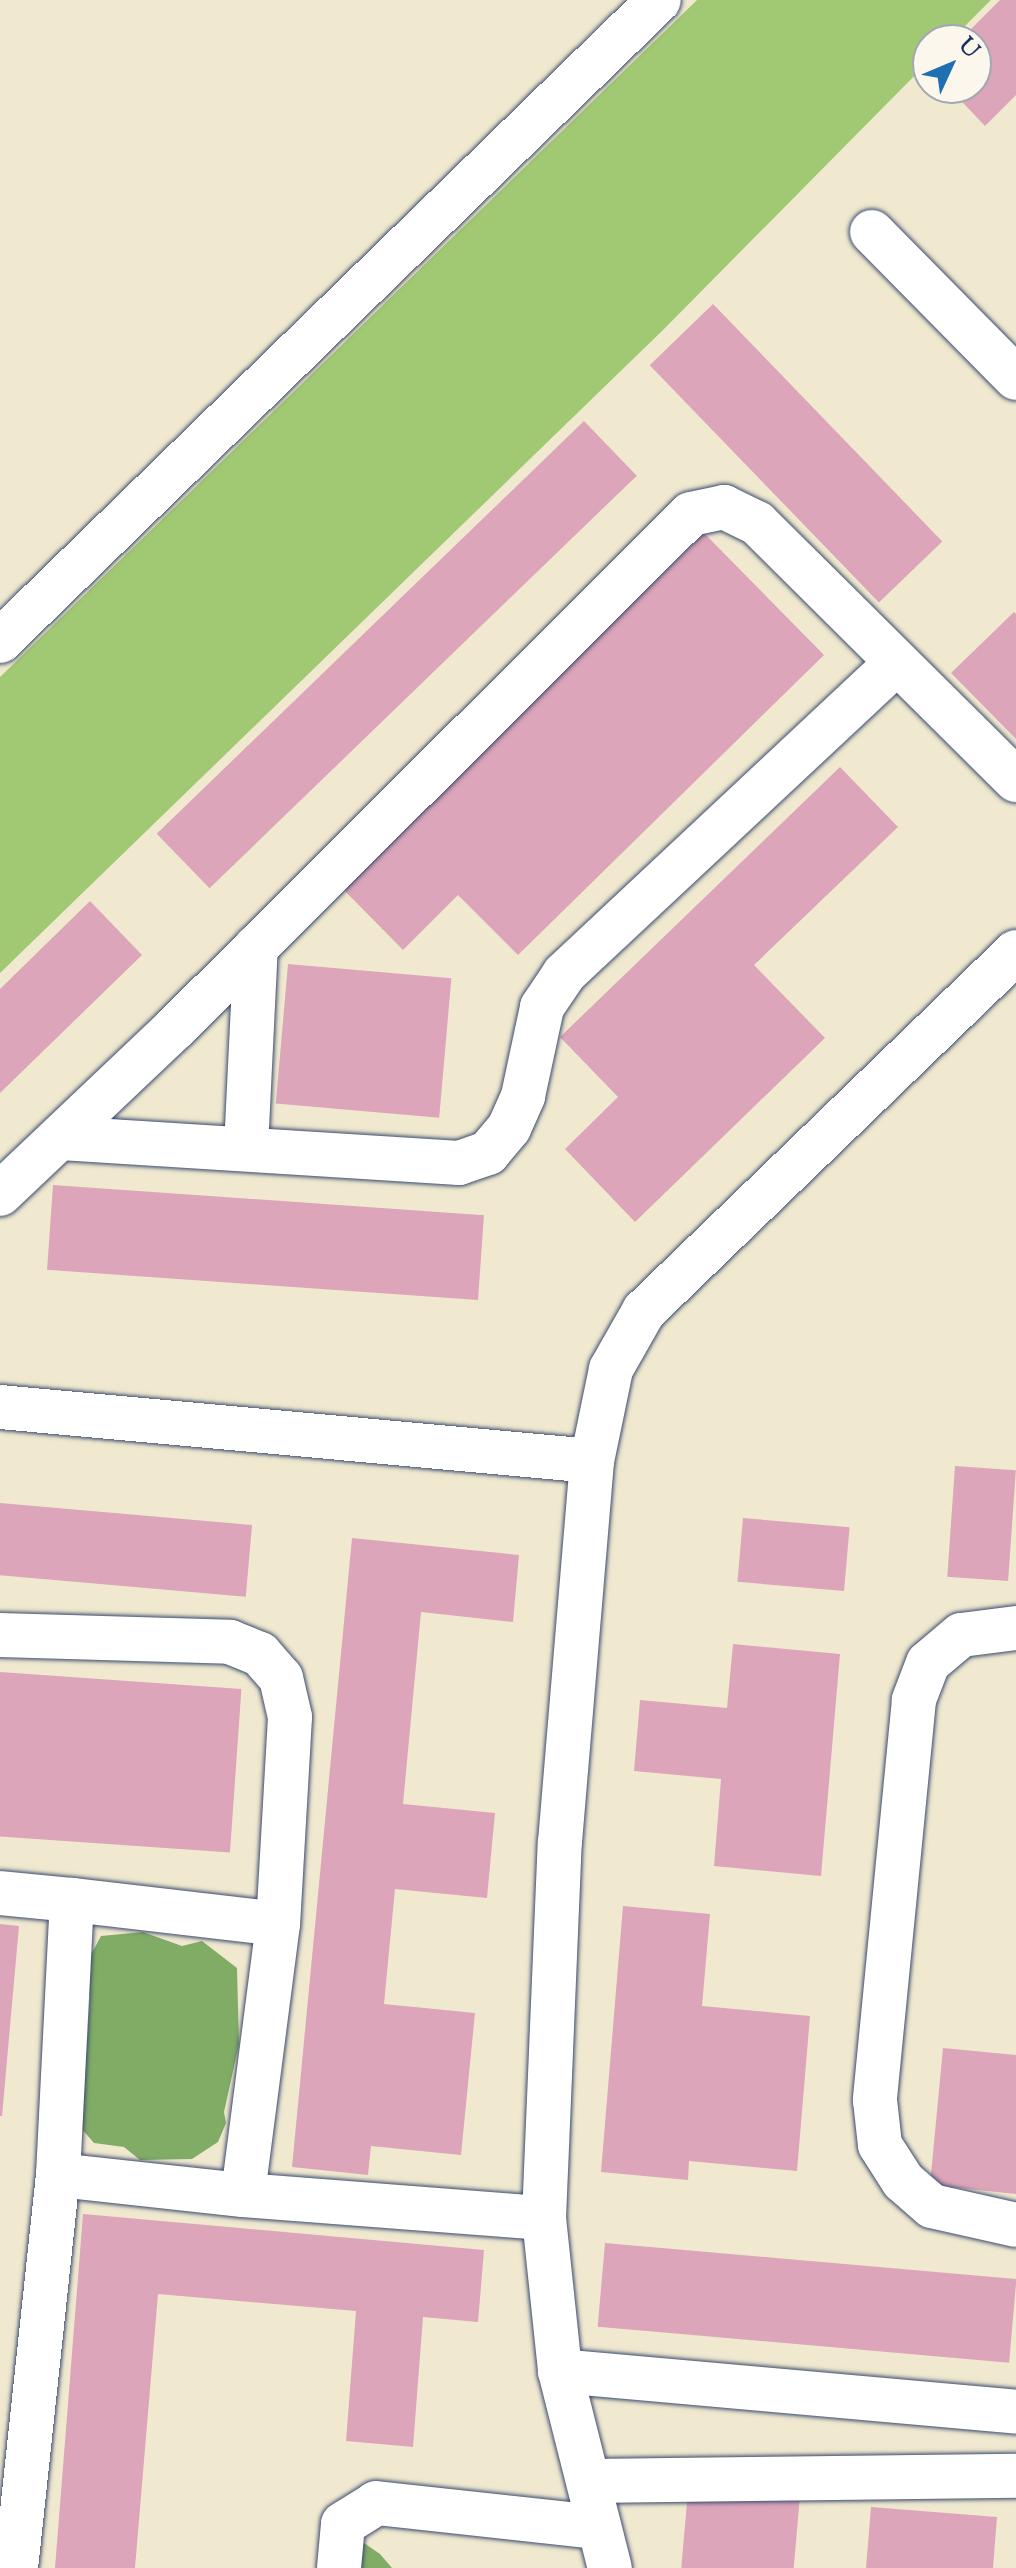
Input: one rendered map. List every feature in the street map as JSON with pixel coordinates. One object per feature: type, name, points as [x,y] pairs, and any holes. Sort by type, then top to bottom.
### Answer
[{"type":"street","points":[[0,641],[659,0]]},
{"type":"street","points":[[872,232],[1016,378]]},
{"type":"street","points":[[0,1194],[256,947],[691,514],[724,507],[757,523],[1016,780]]},
{"type":"street","points":[[61,1138],[459,1163],[488,1153],[509,1128],[523,1096],[542,1007],[564,974],[896,663]]},
{"type":"street","points":[[246,1148],[256,947]]},
{"type":"street","points":[[339,2568],[343,2524],[376,2503],[604,2548],[590,2481],[560,2371],[544,2218],[560,1842],[592,1461],[611,1369],[644,1311],[1016,952]]},
{"type":"street","points":[[0,1407],[592,1461]]},
{"type":"street","points":[[1016,1628],[961,1635],[928,1663],[914,1700],[875,2100],[880,2145],[903,2181],[932,2206],[1016,2225]]},
{"type":"street","points":[[0,1635],[230,1642],[260,1654],[281,1678],[290,1717],[278,1924],[243,2195]]},
{"type":"street","points":[[0,1893],[278,1924]]},
{"type":"street","points":[[16,2568],[58,2175],[72,1900]]},
{"type":"street","points":[[58,2175],[243,2195],[544,2218]]},
{"type":"street","points":[[560,2371],[1016,2412]]},
{"type":"street","points":[[590,2481],[1016,2476]]},
{"type":"green space","points":[[697,0],[991,0],[967,24],[912,24],[912,78],[663,330],[0,973],[0,677]]},
{"type":"green space","points":[[143,1932],[182,1946],[202,1941],[237,1968],[239,2044],[224,2112],[226,2123],[218,2142],[192,2159],[140,2160],[124,2147],[94,2143],[81,2128],[90,1998],[85,1966],[101,1936]]},
{"type":"green space","points":[[364,2543],[380,2554],[392,2568],[355,2568],[358,2546]]},
{"type":"building","points":[[1000,0],[1016,0],[1016,95],[985,126],[964,104],[992,104],[992,24],[976,24]]},
{"type":"building","points":[[713,304],[942,541],[879,603],[650,365]]},
{"type":"building","points":[[584,421],[637,476],[210,888],[157,834]]},
{"type":"building","points":[[704,533],[824,655],[518,955],[458,895],[403,950],[341,887]]},
{"type":"building","points":[[1014,612],[1016,614],[1016,739],[951,673]]},
{"type":"building","points":[[840,767],[898,827],[754,965],[825,1038],[635,1222],[565,1149],[618,1097],[560,1037]]},
{"type":"building","points":[[90,901],[142,955],[0,1093],[0,989]]},
{"type":"building","points":[[288,964],[451,978],[439,1118],[276,1103]]},
{"type":"building","points":[[53,1185],[484,1215],[478,1300],[47,1270]]},
{"type":"building","points":[[955,1466],[1016,1470],[1008,1581],[947,1577]]},
{"type":"building","points":[[0,1503],[252,1525],[246,1597],[0,1575]]},
{"type":"building","points":[[743,1518],[850,1527],[844,1591],[737,1582]]},
{"type":"building","points":[[352,1538],[519,1555],[513,1622],[421,1612],[403,1804],[495,1813],[487,1898],[395,1889],[384,2004],[475,2013],[461,2155],[371,2146],[368,2175],[292,2167]]},
{"type":"building","points":[[733,1644],[840,1654],[821,1876],[714,1866],[721,1779],[634,1771],[640,1700],[727,1708]]},
{"type":"building","points":[[0,1672],[241,1689],[230,1852],[0,1836]]},
{"type":"building","points":[[623,1906],[710,1914],[702,2006],[810,2016],[797,2171],[689,2161],[688,2180],[601,2172]]},
{"type":"building","points":[[0,1924],[19,1926],[2,2116],[0,2116]]},
{"type":"building","points":[[943,2048],[1016,2055],[1016,2194],[930,2185]]},
{"type":"building","points":[[83,2214],[484,2250],[478,2322],[423,2317],[413,2447],[346,2441],[356,2311],[158,2294],[135,2568],[55,2568]]},
{"type":"building","points":[[605,2243],[1016,2279],[1009,2363],[598,2327]]},
{"type":"building","points":[[688,2491],[800,2501],[794,2568],[681,2568]]},
{"type":"building","points":[[871,2507],[997,2517],[993,2568],[866,2568]]}]
